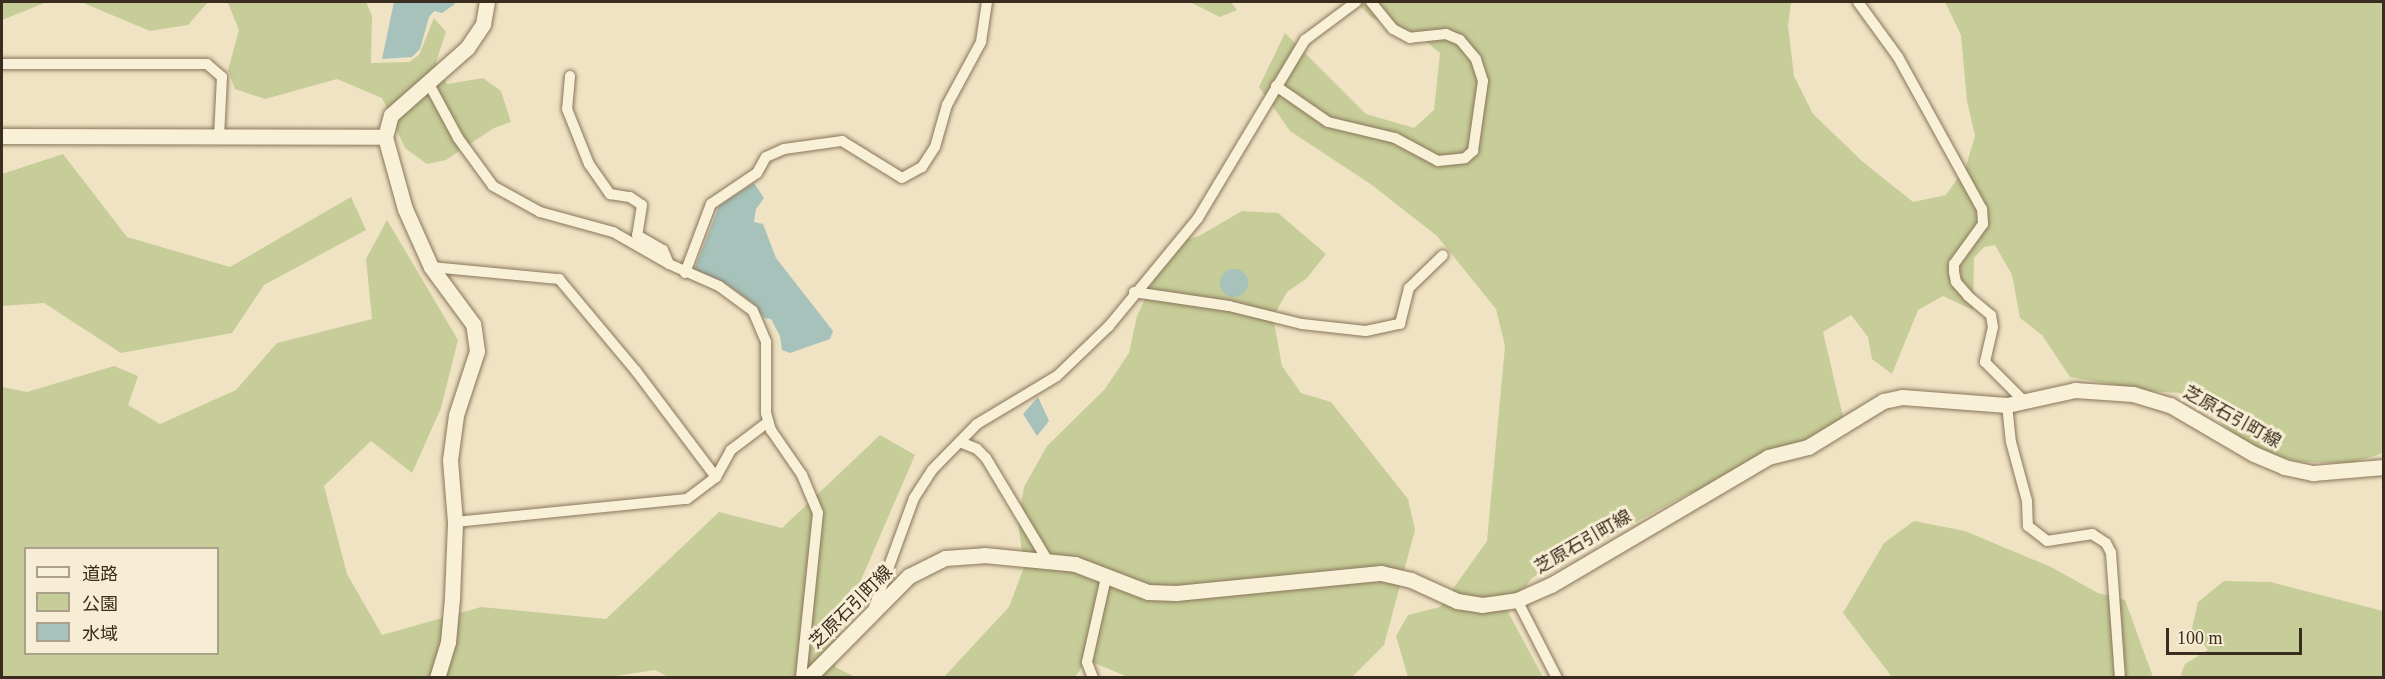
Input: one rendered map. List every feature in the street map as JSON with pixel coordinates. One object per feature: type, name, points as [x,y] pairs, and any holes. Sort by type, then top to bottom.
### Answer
[{"type":"main road","points":[[437,678],[448,642],[455,522],[450,460],[456,415],[477,351],[473,324],[431,267],[405,209],[385,137],[391,115],[467,48],[483,24],[487,2]]},
{"type":"main road","points":[[2,136],[385,137]]},
{"type":"main road","name":"芝原石引町線","points":[[808,678],[909,576],[945,558],[984,555],[1075,564],[1106,578],[1148,592],[1176,593],[1381,573],[1411,580],[1457,601],[1482,605],[1517,600],[1551,585],[1742,470],[1768,457],[1808,447],[1883,401],[1902,397],[2007,405],[2075,390],[2133,394],[2170,405],[2254,454],[2284,467],[2313,473],[2384,467]]},
{"type":"street","points":[[685,273],[711,204],[756,173],[766,157],[784,149],[842,141],[902,178],[922,167],[935,147],[947,105],[981,42],[987,2]]},
{"type":"street","points":[[873,610],[914,498],[960,442],[989,414],[1030,395],[1057,376],[1109,326],[1134,292],[1198,218],[1305,40],[1356,2]]},
{"type":"street","points":[[1276,86],[1328,122],[1395,138],[1438,161],[1459,160],[1473,151],[1483,81],[1476,59],[1460,40],[1446,33],[1410,38],[1394,29],[1371,2]]},
{"type":"street","points":[[1858,2],[1898,57],[1982,209],[1983,224],[1954,264],[1956,282],[1968,296],[1991,315],[1994,327],[1986,362],[2023,400]]},
{"type":"street","points":[[2,64],[207,64],[222,77],[219,137]]},
{"type":"street","points":[[570,76],[567,109],[589,164],[610,194],[630,197],[642,205],[637,235],[663,250],[669,264]]},
{"type":"street","points":[[428,82],[458,138],[493,186],[540,212],[613,232],[685,273],[719,286],[745,303],[761,325],[766,342],[768,422],[778,445],[814,496],[818,513],[801,678]]},
{"type":"street","points":[[1134,292],[1229,306],[1302,324],[1366,331],[1400,324],[1409,288],[1443,255]]},
{"type":"street","points":[[431,267],[559,279],[636,371],[716,477]]},
{"type":"street","points":[[2007,405],[2011,442],[2027,501],[2028,526],[2047,541],[2092,534],[2106,543],[2111,553],[2120,678]]},
{"type":"street","points":[[455,522],[687,499],[716,477],[731,450],[768,422]]},
{"type":"street","points":[[960,442],[977,449],[986,458],[1048,561]]},
{"type":"street","points":[[1093,678],[1088,662],[1106,578]]},
{"type":"street","points":[[1517,600],[1557,678]]},
{"type":"green space","points":[[2,2],[47,2],[2,20]]},
{"type":"green space","points":[[81,2],[208,2],[188,25],[150,31]]},
{"type":"green space","points":[[223,2],[366,2],[372,16],[371,63],[409,62],[419,55],[434,18],[446,32],[436,62],[447,84],[483,78],[501,91],[511,122],[494,128],[446,160],[427,164],[405,148],[382,98],[337,79],[265,99],[235,89],[228,70],[239,30],[228,3]]},
{"type":"green space","points":[[1190,2],[1231,2],[1237,10],[1220,17]]},
{"type":"green space","points":[[1356,2],[1791,2],[1788,26],[1794,76],[1813,114],[1863,162],[1913,202],[1946,195],[1966,166],[1975,136],[1967,101],[1961,35],[1945,2],[2383,2],[2383,453],[2352,463],[2299,462],[2257,450],[2223,425],[2202,401],[2180,393],[2150,391],[2070,377],[2042,335],[2020,318],[2012,275],[1995,245],[1984,247],[1974,258],[1973,310],[1943,296],[1918,310],[1892,374],[1872,359],[1868,337],[1851,315],[1823,332],[1843,417],[1782,460],[1688,494],[1532,578],[1508,612],[1543,677],[1408,677],[1396,636],[1408,615],[1440,607],[1487,541],[1505,346],[1496,309],[1437,236],[1372,185],[1290,131],[1259,87],[1285,33],[1366,114],[1414,128],[1434,110],[1440,53],[1417,34],[1372,18]]},
{"type":"green space","points":[[63,154],[127,237],[230,267],[351,197],[366,230],[264,285],[232,333],[121,353],[44,303],[2,306],[2,174]]},
{"type":"green space","points":[[1242,211],[1278,213],[1326,254],[1307,278],[1287,292],[1273,317],[1282,366],[1301,393],[1331,402],[1408,499],[1415,530],[1384,645],[1352,677],[1128,677],[1087,660],[1075,677],[943,678],[1009,607],[1024,567],[1018,522],[1024,487],[1047,446],[1105,389],[1129,353],[1137,316],[1156,275],[1178,242],[1199,236]]},
{"type":"green space","points":[[387,220],[458,340],[441,408],[412,473],[371,441],[324,486],[347,574],[382,635],[481,607],[606,619],[719,512],[782,528],[880,435],[915,455],[842,624],[835,667],[855,677],[670,678],[655,670],[603,678],[2,677],[2,387],[27,392],[114,366],[138,376],[128,405],[160,424],[236,390],[277,343],[372,319],[366,259]]},
{"type":"green space","points":[[1914,521],[1965,531],[2051,567],[2098,593],[2125,600],[2153,677],[1892,677],[1843,613],[1884,543]]},
{"type":"green space","points":[[2224,581],[2270,582],[2383,611],[2383,677],[2180,677],[2185,664],[2208,650],[2192,628],[2198,602]]},
{"type":"water","points":[[394,2],[453,2],[455,4],[442,13],[434,11],[429,17],[420,49],[412,57],[382,59]]},
{"type":"water","points":[[754,183],[764,198],[756,209],[754,222],[763,224],[776,258],[833,331],[830,339],[790,353],[782,350],[780,336],[771,319],[764,318],[753,303],[725,283],[693,273],[719,206]]},
{"type":"water","points":[[1234,269],[1244,273],[1248,283],[1244,293],[1234,297],[1224,293],[1220,283],[1224,273]]},
{"type":"water","points":[[1038,397],[1049,421],[1037,436],[1023,414]]}]
